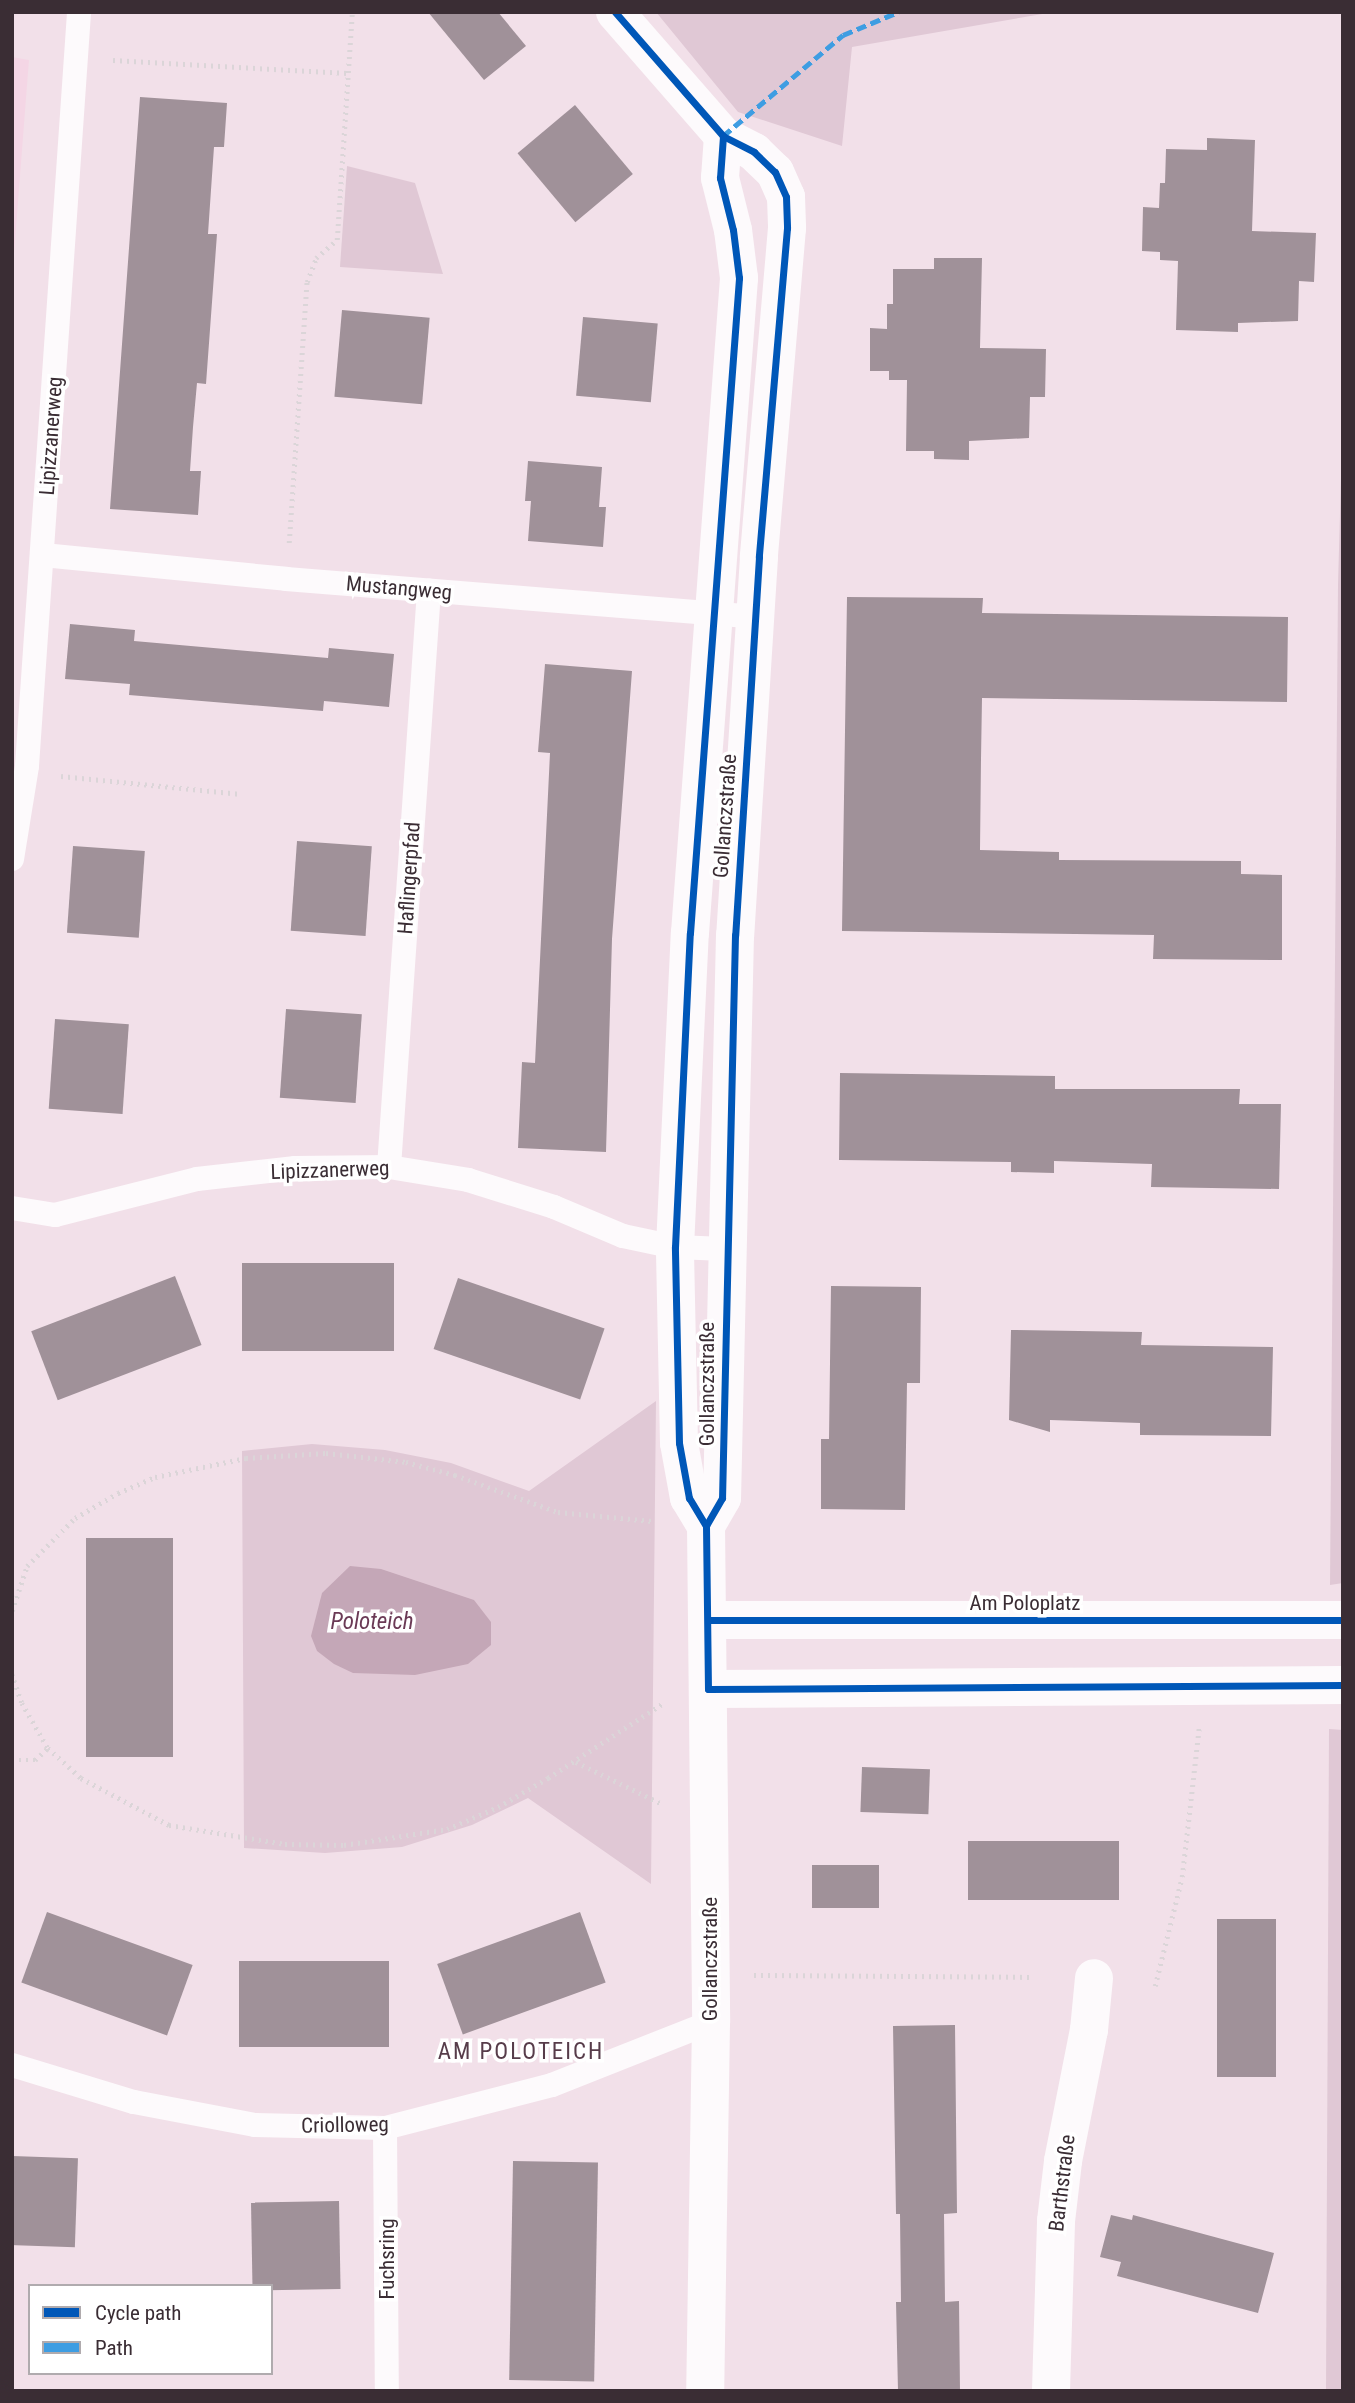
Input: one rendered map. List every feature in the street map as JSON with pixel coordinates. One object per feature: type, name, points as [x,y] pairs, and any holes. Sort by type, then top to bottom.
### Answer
[{"type":"street","name":"Gollanczstraße","points":[[615,12],[723,136],[754,152],[775,172],[786,197],[787,228],[756,617],[735,935],[725,1249],[722,1499],[706,1526]]},
{"type":"street","name":"Gollanczstraße","points":[[705,2391],[711,2022],[706,1526],[689,1499],[679,1443],[676,1247],[690,933],[738,278],[733,230],[720,178],[723,136]]},
{"type":"street","name":"Am Poloplatz","points":[[708,1620],[1343,1620]]},
{"type":"street","points":[[708,1689],[1343,1685]]},
{"type":"street","name":"Barthstraße","points":[[1052,2391],[1060,2185],[1089,2030],[1094,1979]]},
{"type":"lane","name":"Lipizzanerweg","points":[[12,859],[26,773],[79,12]]},
{"type":"lane","name":"Mustangweg","points":[[43,555],[286,579],[756,617]]},
{"type":"lane","name":"Haflingerpfad","points":[[389,1167],[429,590]]},
{"type":"lane","name":"Lipizzanerweg","points":[[12,1208],[55,1215],[197,1180],[295,1168],[389,1167],[468,1180],[554,1207],[623,1236],[676,1247],[725,1249]]},
{"type":"lane","name":"Criolloweg","points":[[12,2065],[134,2102],[256,2125],[386,2128],[552,2085],[711,2022]]},
{"type":"lane","name":"Fuchsring","points":[[386,2128],[387,2391]]},
{"type":"path","points":[[286,579],[307,282],[316,258],[337,240],[352,12]]},
{"type":"path","points":[[77,58],[348,74]]},
{"type":"path","points":[[26,773],[241,794]]},
{"type":"path","points":[[12,1611],[14,1596],[27,1566],[75,1518],[118,1493],[155,1477],[185,1468],[246,1458],[326,1453],[406,1462],[455,1475],[558,1512],[662,1522]]},
{"type":"path","points":[[12,1674],[22,1703],[48,1748],[81,1777],[169,1825],[285,1844],[344,1845],[447,1829],[498,1807],[576,1762],[662,1704]]},
{"type":"path","points":[[1155,1986],[1182,1877],[1202,1684]]},
{"type":"path","points":[[12,1760],[35,1760],[48,1748]]},
{"type":"path","points":[[576,1762],[662,1804]]},
{"type":"path","points":[[750,1975],[1029,1977]]},
{"type":"shaded area","points":[[656,12],[1054,12],[852,47],[842,146],[738,112]]},
{"type":"shaded area","points":[[12,57],[29,60],[12,280]]},
{"type":"shaded area","points":[[347,166],[415,183],[443,274],[340,267]]},
{"type":"shaded area","points":[[1343,407],[1343,1583],[1330,1585],[1338,585]]},
{"type":"shaded area","points":[[656,1401],[651,1884],[528,1798],[472,1825],[402,1847],[325,1853],[244,1848],[242,1451],[312,1444],[385,1450],[451,1463],[529,1491]]},
{"type":"shaded area","points":[[1329,1729],[1343,1730],[1343,2391],[1326,2391]]},
{"type":"water","name":"Poloteich","points":[[350,1566],[381,1569],[474,1600],[491,1622],[491,1645],[468,1664],[415,1675],[353,1673],[334,1664],[317,1651],[311,1636],[322,1593]]},
{"type":"building","points":[[428,12],[498,12],[526,46],[484,80]]},
{"type":"building","points":[[140,97],[227,103],[224,147],[214,147],[208,234],[217,234],[206,384],[197,383],[193,427],[190,471],[201,471],[198,515],[110,509]]},
{"type":"building","points":[[575,105],[633,174],[575,222],[518,153]]},
{"type":"building","points":[[1207,138],[1255,140],[1252,231],[1316,233],[1314,282],[1299,281],[1298,321],[1238,323],[1238,332],[1176,330],[1178,261],[1160,260],[1160,252],[1142,251],[1143,207],[1159,208],[1160,183],[1165,183],[1166,149],[1207,150]]},
{"type":"building","points":[[934,258],[982,258],[980,348],[1046,349],[1045,397],[1030,397],[1029,438],[969,441],[969,460],[934,459],[934,451],[906,451],[907,380],[889,380],[889,371],[870,371],[870,328],[887,329],[887,304],[893,304],[893,269],[934,269]]},
{"type":"building","points":[[342,310],[430,318],[422,404],[334,397]]},
{"type":"building","points":[[583,317],[658,324],[651,402],[576,396]]},
{"type":"building","points":[[528,461],[602,467],[599,507],[606,507],[603,547],[528,541],[531,501],[525,501]]},
{"type":"building","points":[[847,597],[983,598],[982,613],[1288,617],[1287,702],[982,698],[980,850],[1059,852],[1059,860],[1241,861],[1241,874],[1282,875],[1282,960],[1153,959],[1154,935],[842,931]]},
{"type":"building","points":[[70,624],[135,630],[134,641],[328,658],[329,648],[394,654],[389,707],[324,701],[323,711],[129,695],[130,684],[65,679]]},
{"type":"building","points":[[545,664],[632,671],[612,939],[606,1152],[518,1148],[522,1062],[535,1063],[550,753],[538,752]]},
{"type":"building","points":[[297,841],[372,846],[366,936],[291,931]]},
{"type":"building","points":[[73,846],[145,851],[139,938],[67,933]]},
{"type":"building","points":[[286,1009],[362,1014],[356,1103],[280,1098]]},
{"type":"building","points":[[55,1019],[129,1024],[123,1114],[49,1109]]},
{"type":"building","points":[[840,1073],[1055,1076],[1055,1089],[1240,1089],[1239,1104],[1281,1104],[1279,1189],[1151,1187],[1152,1164],[1054,1161],[1054,1173],[1011,1172],[1011,1162],[839,1160]]},
{"type":"building","points":[[242,1263],[394,1263],[394,1351],[242,1351]]},
{"type":"building","points":[[175,1276],[202,1345],[58,1400],[31,1331]]},
{"type":"building","points":[[458,1278],[605,1328],[580,1399],[434,1349]]},
{"type":"building","points":[[831,1286],[921,1287],[920,1383],[907,1383],[905,1510],[821,1509],[821,1439],[829,1439]]},
{"type":"building","points":[[1011,1330],[1142,1332],[1141,1345],[1273,1347],[1271,1436],[1140,1435],[1140,1423],[1050,1420],[1050,1432],[1009,1420]]},
{"type":"building","points":[[86,1538],[173,1538],[173,1757],[86,1757]]},
{"type":"building","points":[[862,1767],[930,1769],[928,1814],[860,1812]]},
{"type":"building","points":[[968,1841],[1119,1841],[1119,1900],[968,1900]]},
{"type":"building","points":[[812,1865],[879,1865],[879,1908],[812,1908]]},
{"type":"building","points":[[47,1912],[193,1965],[167,2035],[21,1982]]},
{"type":"building","points":[[580,1912],[606,1982],[463,2034],[437,1964]]},
{"type":"building","points":[[1217,1919],[1276,1919],[1276,2077],[1217,2077]]},
{"type":"building","points":[[239,1961],[389,1961],[389,2047],[239,2047]]},
{"type":"building","points":[[955,2025],[957,2213],[944,2214],[945,2302],[959,2301],[960,2391],[898,2391],[896,2302],[901,2302],[900,2214],[896,2214],[893,2026]]},
{"type":"building","points":[[12,2156],[78,2158],[75,2247],[12,2245]]},
{"type":"building","points":[[513,2161],[598,2162],[594,2381],[509,2380]]},
{"type":"building","points":[[339,2201],[341,2289],[273,2290],[273,2284],[252,2284],[251,2203]]},
{"type":"building","points":[[1111,2215],[1132,2220],[1133,2215],[1274,2253],[1258,2313],[1117,2276],[1121,2262],[1100,2257]]},
{"type":"marked path","points":[[723,136],[843,35],[898,12]]},
{"type":"cycle path","points":[[615,12],[723,136],[754,152],[775,172],[786,197],[787,228],[759,557],[735,935],[722,1498],[706,1526],[708,1689],[1343,1685]]},
{"type":"cycle path","points":[[706,1526],[689,1498],[679,1443],[675,1247],[690,933],[739,278],[733,230],[720,178],[723,136]]},
{"type":"cycle path","points":[[708,1620],[1343,1620]]},
{"type":"district","name":"AM POLOTEICH","points":[[521,2052]]}]
